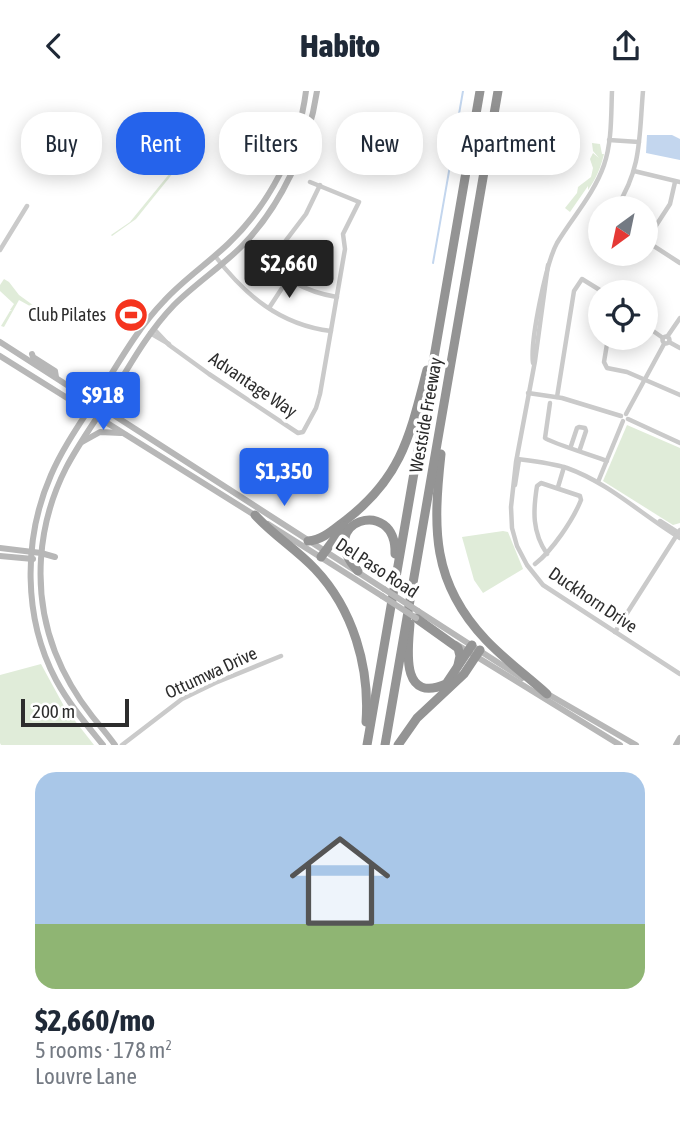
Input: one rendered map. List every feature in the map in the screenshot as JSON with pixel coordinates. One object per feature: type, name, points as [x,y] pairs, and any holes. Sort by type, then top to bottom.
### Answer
[{"type":"highway","name":"Westside Freeway","points":[[365,745],[481,91]]},
{"type":"highway","name":"Westside Freeway","points":[[385,745],[498,91]]},
{"type":"highway","points":[[323,554],[359,509],[383,485],[399,459],[436,346]]},
{"type":"highway","points":[[447,388],[435,516],[437,543],[444,571],[459,605],[474,627],[488,643],[547,694]]},
{"type":"highway","points":[[308,541],[324,537],[359,509]]},
{"type":"highway","points":[[255,515],[315,569],[336,596],[346,615],[359,650],[366,686],[365,745]]},
{"type":"highway","points":[[358,571],[345,554],[343,546],[346,534],[359,522],[379,522],[387,527],[395,539],[394,586]]},
{"type":"highway","points":[[414,580],[407,661],[411,675],[418,684],[432,688],[446,684],[474,651]]},
{"type":"highway","points":[[417,614],[458,648],[460,656],[456,670]]},
{"type":"highway","points":[[398,745],[410,726],[456,683],[474,651]]},
{"type":"main road","points":[[312,112],[317,91]]},
{"type":"main road","points":[[103,745],[71,705],[55,679],[45,654],[32,605],[31,556],[39,507],[52,472],[141,328],[168,296],[239,233],[265,200],[279,175]]},
{"type":"main road","points":[[115,745],[72,688],[54,650],[42,598],[41,557],[47,519],[66,467],[152,331],[194,287],[244,244],[276,202],[288,175]]},
{"type":"main road","points":[[164,316],[170,302],[168,296]]},
{"type":"main road","name":"Del Paso Road","points":[[0,342],[308,541],[323,554],[358,571],[383,592]]},
{"type":"main road","points":[[32,354],[53,370],[56,377]]},
{"type":"main road","name":"Del Paso Road","points":[[0,356],[255,515],[323,554],[620,745]]},
{"type":"main road","points":[[81,442],[100,432],[123,433]]},
{"type":"main road","points":[[52,472],[56,477],[54,482],[57,488]]},
{"type":"main road","points":[[0,548],[31,556]]},
{"type":"main road","points":[[0,557],[52,557]]},
{"type":"main road","name":"Del Paso Road","points":[[474,651],[636,745]]},
{"type":"main road","points":[[678,745],[680,738]]},
{"type":"street","points":[[612,91],[609,140],[601,174],[556,244],[548,265],[518,459],[564,467],[598,482],[679,534],[615,632]]},
{"type":"street","points":[[622,196],[634,171],[643,91]]},
{"type":"street","points":[[609,140],[639,142]]},
{"type":"street","points":[[634,171],[677,182],[670,204],[658,222]]},
{"type":"street","points":[[215,256],[244,291],[269,308],[301,325],[331,331],[345,249],[343,234],[359,202],[310,182]]},
{"type":"street","points":[[268,264],[292,236],[315,199],[320,185]]},
{"type":"street","points":[[0,250],[27,206]]},
{"type":"street","points":[[250,249],[310,292],[337,297]]},
{"type":"street","points":[[658,249],[680,263]]},
{"type":"street","points":[[269,308],[288,278]]},
{"type":"street","points":[[557,397],[573,291],[582,279],[588,283]]},
{"type":"street","points":[[598,482],[643,380],[680,318]]},
{"type":"street","name":"Advantage Way","points":[[152,331],[222,384],[298,433],[303,432],[319,399],[331,331]]},
{"type":"street","points":[[658,334],[680,348]]},
{"type":"street","points":[[607,350],[605,366],[680,395]]},
{"type":"street","points":[[528,393],[557,397],[625,418],[680,443]]},
{"type":"street","points":[[550,403],[545,438],[607,461]]},
{"type":"street","points":[[571,446],[577,428],[584,428],[586,431],[580,449]]},
{"type":"street","name":"Duckhorn Drive","points":[[518,459],[520,464],[512,493],[511,517],[515,539],[531,571],[552,591],[680,674]]},
{"type":"street","points":[[558,487],[564,467]]},
{"type":"street","points":[[535,564],[547,554],[581,500],[580,496],[541,483],[537,486],[533,511],[535,526],[547,554]]},
{"type":"street","name":"Ottumwa Drive","points":[[122,745],[182,699],[281,656]]},
{"type":"green space","points":[[592,143],[600,144],[604,154],[601,164],[591,186],[588,190],[588,186],[570,212],[565,208],[577,193],[578,187],[591,177],[593,168],[590,159],[593,153],[599,158],[593,151]]},
{"type":"green space","points":[[168,175],[172,175],[136,219],[111,235],[130,222]]},
{"type":"green space","points":[[4,279],[19,295],[48,316],[19,300],[4,327],[1,326],[14,304],[0,291]]},
{"type":"green space","points":[[627,425],[680,448],[680,523],[673,525],[603,481]]},
{"type":"green space","points":[[508,532],[523,569],[483,593],[474,580],[462,537]]},
{"type":"green space","points":[[41,664],[65,708],[94,745],[1,745],[0,675]]},
{"type":"water","points":[[647,135],[672,135],[680,139],[680,160],[646,153]]},
{"type":"waterway","points":[[433,263],[463,91]]},
{"type":"place","name":"Club Pilates","points":[[131,315]]}]
